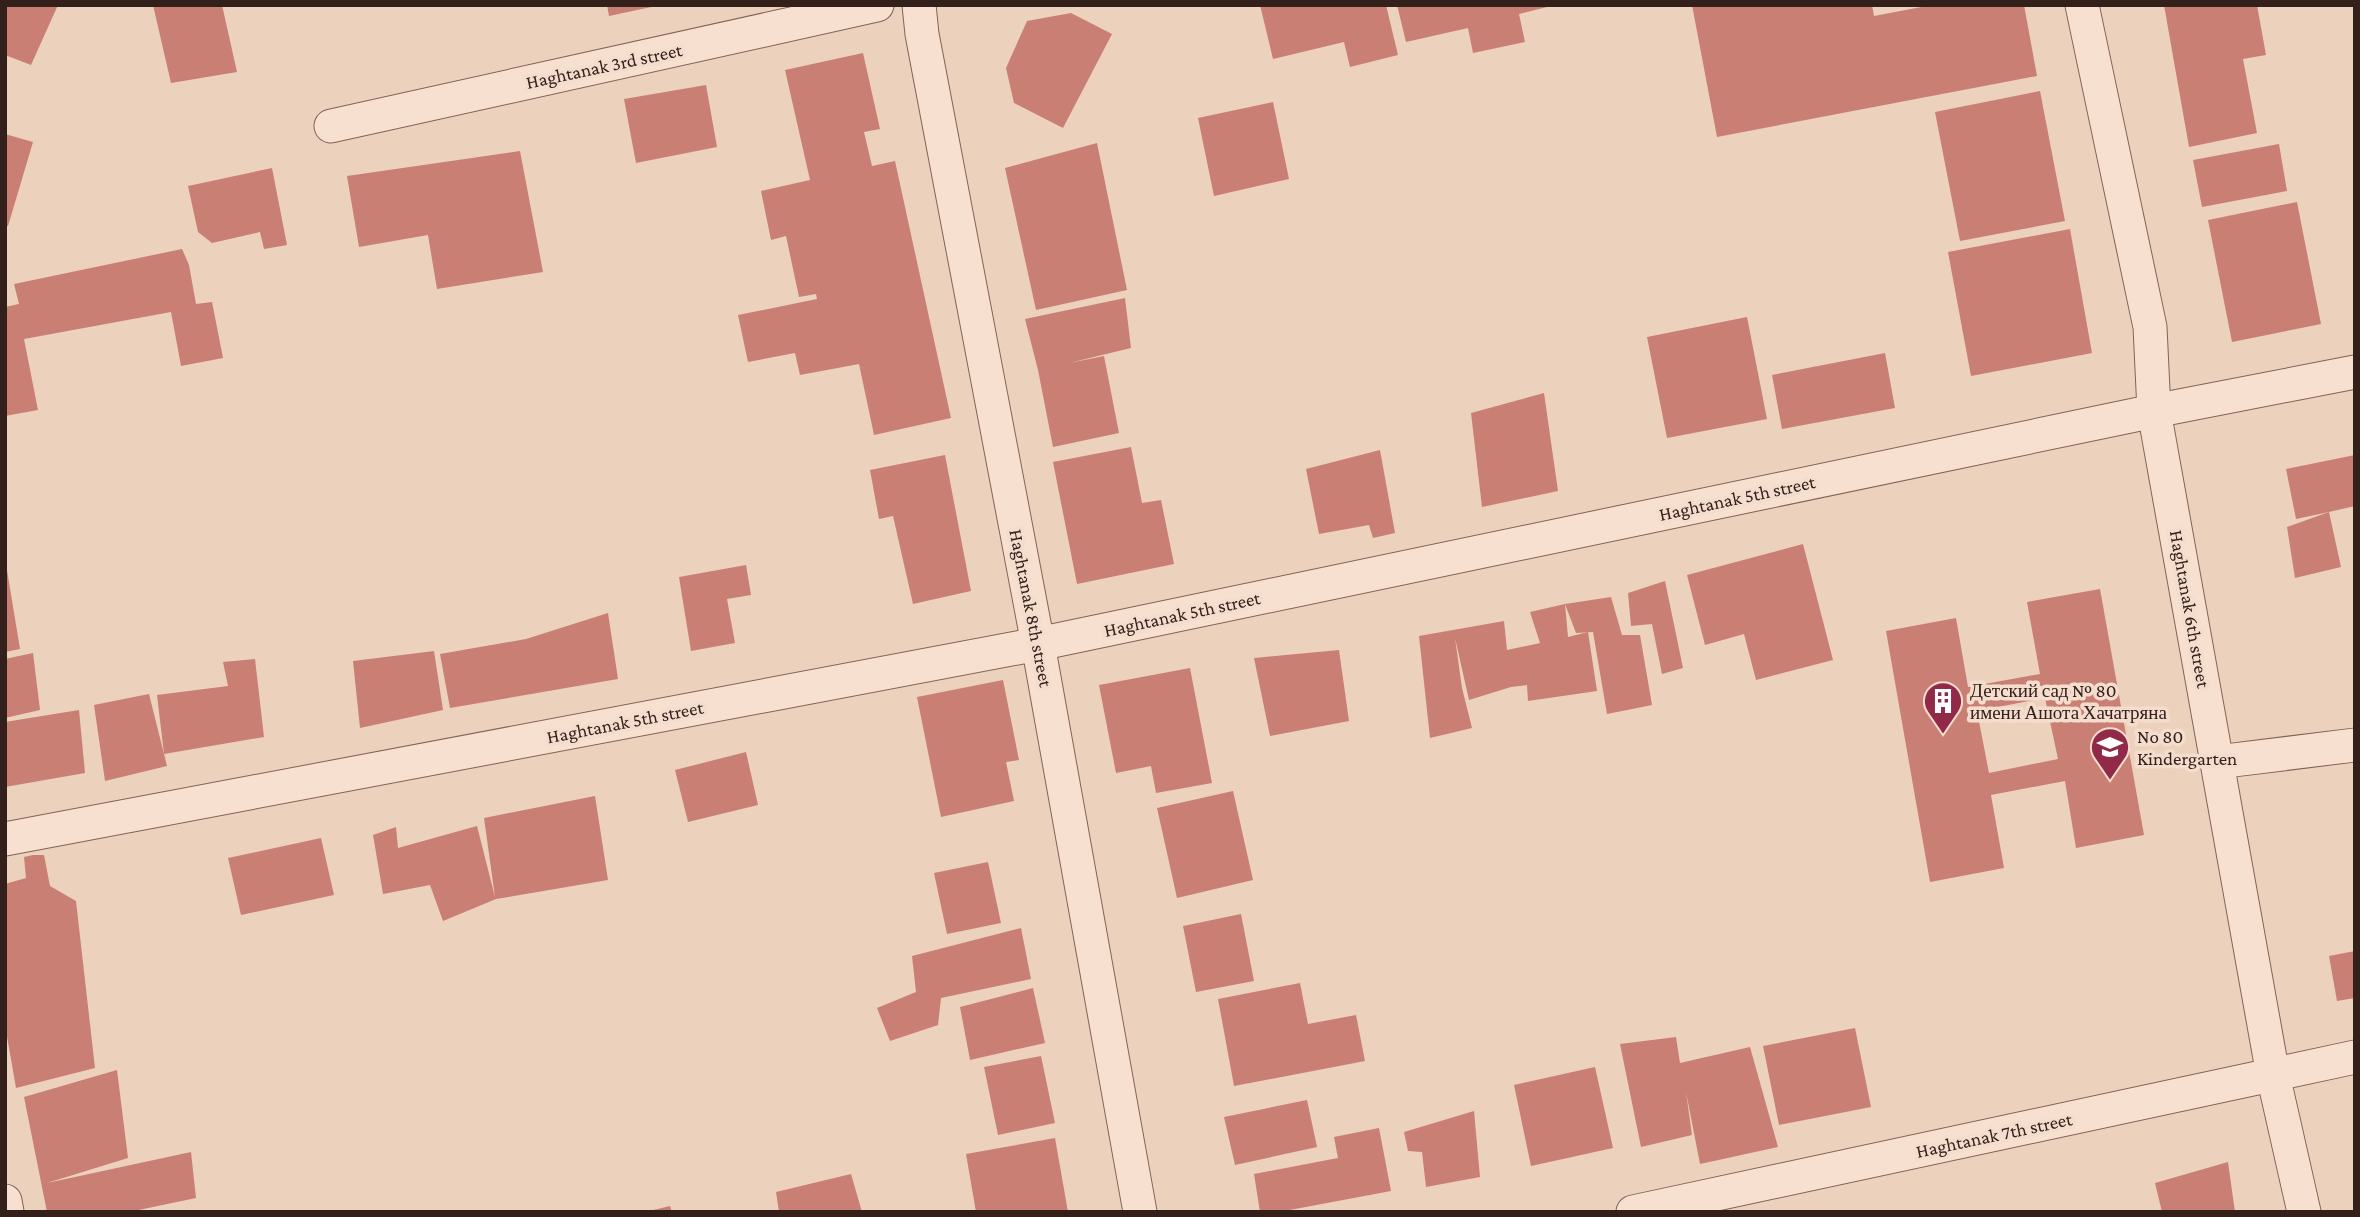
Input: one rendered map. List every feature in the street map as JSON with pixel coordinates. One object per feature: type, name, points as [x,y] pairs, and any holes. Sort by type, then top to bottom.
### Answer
[{"type":"street","name":"Haghtanak 3rd street","points":[[331,126],[877,5]]},
{"type":"street","name":"Haghtanak 8th street","points":[[919,5],[922,34],[1038,644],[1140,1212]]},
{"type":"street","name":"Haghtanak 6th street","points":[[2082,5],[2150,327],[2154,411],[2273,1075],[2304,1212]]},
{"type":"street","name":"Haghtanak 5th street","points":[[5,839],[1038,644],[2154,411],[2355,372]]},
{"type":"street","points":[[2217,762],[2355,745]]},
{"type":"street","name":"Haghtanak 7th street","points":[[1633,1212],[2355,1057]]},
{"type":"street","points":[[5,1201],[7,1212]]},
{"type":"building","points":[[5,5],[58,5],[31,65],[5,55]]},
{"type":"building","points":[[153,5],[222,5],[237,72],[171,83]]},
{"type":"building","points":[[607,5],[656,5],[656,6],[609,16]]},
{"type":"building","points":[[1260,5],[1386,5],[1398,55],[1350,67],[1344,42],[1273,59]]},
{"type":"building","points":[[1397,5],[1551,6],[1519,14],[1525,42],[1473,53],[1468,28],[1406,42]]},
{"type":"building","points":[[1692,5],[1872,5],[1874,16],[1932,5],[2024,5],[2037,76],[1717,137]]},
{"type":"building","points":[[2164,5],[2257,5],[2266,55],[2243,59],[2257,133],[2189,147]]},
{"type":"building","points":[[1071,13],[1112,34],[1063,128],[1014,103],[1006,68],[1027,21]]},
{"type":"building","points":[[863,53],[880,129],[864,132],[872,166],[895,161],[951,418],[874,435],[859,364],[800,375],[795,353],[748,362],[738,315],[817,299],[816,294],[799,297],[786,236],[771,240],[761,191],[810,180],[785,70]]},
{"type":"building","points":[[706,85],[717,147],[636,163],[624,99]]},
{"type":"building","points":[[2040,91],[2065,221],[1960,241],[1935,112]]},
{"type":"building","points":[[1273,102],[1289,179],[1214,196],[1198,118]]},
{"type":"building","points":[[5,134],[33,142],[8,226],[5,226]]},
{"type":"building","points":[[1097,143],[1127,290],[1036,310],[1005,168]]},
{"type":"building","points":[[2279,144],[2287,191],[2202,207],[2193,160]]},
{"type":"building","points":[[520,151],[543,272],[437,289],[428,235],[359,247],[347,176]]},
{"type":"building","points":[[272,168],[287,245],[264,249],[260,232],[212,243],[198,232],[188,186]]},
{"type":"building","points":[[2297,202],[2321,324],[2232,342],[2208,220]]},
{"type":"building","points":[[2070,229],[2092,353],[1971,376],[1948,252]]},
{"type":"building","points":[[182,249],[189,265],[196,304],[212,302],[223,358],[181,366],[171,312],[24,339],[38,410],[5,416],[5,307],[19,304],[14,284]]},
{"type":"building","points":[[1125,298],[1131,348],[1069,363],[1104,356],[1119,433],[1053,447],[1025,319]]},
{"type":"building","points":[[1747,317],[1767,419],[1667,438],[1647,337]]},
{"type":"building","points":[[1885,353],[1895,408],[1782,429],[1772,375]]},
{"type":"building","points":[[1544,393],[1558,491],[1482,507],[1471,413]]},
{"type":"building","points":[[1131,447],[1142,503],[1161,500],[1174,564],[1077,584],[1053,462]]},
{"type":"building","points":[[1380,450],[1395,533],[1373,538],[1369,525],[1319,534],[1306,469]]},
{"type":"building","points":[[945,455],[971,591],[913,604],[893,516],[879,519],[870,470]]},
{"type":"building","points":[[2355,455],[2355,506],[2296,519],[2286,469]]},
{"type":"building","points":[[2329,512],[2341,567],[2295,578],[2287,527]]},
{"type":"building","points":[[1803,544],[1833,660],[1756,680],[1744,634],[1705,645],[1687,575]]},
{"type":"building","points":[[5,565],[20,649],[5,652]]},
{"type":"building","points":[[746,565],[751,595],[727,599],[735,643],[691,651],[679,577]]},
{"type":"building","points":[[1665,581],[1683,668],[1662,674],[1652,624],[1631,626],[1628,593]]},
{"type":"building","name":"Детский сад № 80 имени Ашота Хачатряна","points":[[2100,589],[2144,835],[2076,848],[2065,781],[1991,795],[2004,868],[1930,882],[1886,631],[1956,618],[1968,687],[2040,674],[2027,602]],"holes":[[[2045,698],[2058,759],[1989,773],[1977,711]]]},
{"type":"building","points":[[1611,597],[1622,635],[1640,635],[1652,705],[1607,714],[1593,632],[1576,633],[1565,604]]},
{"type":"building","points":[[1565,604],[1568,637],[1588,632],[1597,691],[1528,701],[1527,685],[1469,700],[1455,638],[1462,688],[1472,728],[1430,738],[1419,636],[1504,621],[1507,650],[1540,643],[1530,612]]},
{"type":"building","points":[[608,613],[618,679],[450,708],[440,654],[526,639]]},
{"type":"building","points":[[1339,650],[1349,721],[1270,736],[1254,658]]},
{"type":"building","points":[[434,651],[443,710],[360,728],[353,661]]},
{"type":"building","points":[[33,653],[40,710],[5,718],[5,659]]},
{"type":"building","points":[[255,659],[264,737],[164,754],[157,695],[228,686],[223,662]]},
{"type":"building","points":[[1190,668],[1212,783],[1156,793],[1151,766],[1116,773],[1099,685]]},
{"type":"building","points":[[1003,680],[1019,760],[1006,762],[1014,801],[941,817],[917,697]]},
{"type":"building","points":[[149,694],[167,766],[105,781],[94,705]]},
{"type":"building","points":[[79,710],[85,773],[5,787],[5,722]]},
{"type":"building","points":[[746,752],[758,805],[688,822],[675,770]]},
{"type":"building","points":[[1233,791],[1253,880],[1177,898],[1157,808]]},
{"type":"building","points":[[595,796],[608,880],[496,899],[443,921],[430,885],[383,894],[373,835],[396,827],[398,848],[477,826],[495,897],[484,818]]},
{"type":"building","points":[[321,838],[334,895],[241,915],[228,858]]},
{"type":"building","points":[[44,855],[50,886],[76,901],[95,1068],[16,1088],[5,1025],[5,884],[26,878],[24,857]]},
{"type":"building","points":[[988,862],[1001,923],[947,934],[934,873]]},
{"type":"building","points":[[1241,914],[1254,981],[1196,992],[1183,926]]},
{"type":"building","points":[[1021,928],[1031,979],[941,998],[938,1025],[890,1041],[877,1008],[916,992],[912,956]]},
{"type":"building","points":[[2355,951],[2355,998],[2337,1001],[2329,956]]},
{"type":"building","points":[[1300,983],[1308,1024],[1356,1015],[1365,1061],[1234,1086],[1218,999]]},
{"type":"building","points":[[1033,988],[1045,1043],[970,1060],[960,1007]]},
{"type":"building","points":[[1855,1028],[1871,1107],[1779,1125],[1763,1046]]},
{"type":"building","points":[[1676,1037],[1680,1063],[1750,1047],[1778,1147],[1700,1164],[1686,1092],[1692,1135],[1641,1147],[1620,1044]]},
{"type":"building","points":[[1041,1056],[1055,1123],[998,1135],[984,1067]]},
{"type":"building","points":[[1595,1067],[1613,1148],[1531,1166],[1514,1085]]},
{"type":"building","points":[[117,1070],[128,1158],[47,1183],[191,1152],[196,1198],[129,1212],[47,1212],[24,1097]]},
{"type":"building","points":[[1307,1100],[1317,1147],[1235,1165],[1224,1117]]},
{"type":"building","points":[[1474,1111],[1480,1177],[1426,1187],[1422,1152],[1408,1151],[1404,1132]]},
{"type":"building","points":[[1379,1128],[1391,1191],[1279,1212],[1260,1212],[1254,1174],[1338,1158],[1334,1137]]},
{"type":"building","points":[[1055,1138],[1068,1212],[976,1212],[966,1154]]},
{"type":"building","points":[[2228,1162],[2235,1212],[2162,1212],[2155,1183]]},
{"type":"building","points":[[851,1174],[862,1212],[779,1212],[776,1192]]},
{"type":"building","points":[[670,1206],[672,1212],[649,1212],[649,1211]]},
{"type":"place","name":"Детский сад № 80 имени Ашота Хачатряна","points":[[1943,735]]},
{"type":"place","name":"No 80 Kindergarten","points":[[2110,781]]}]
